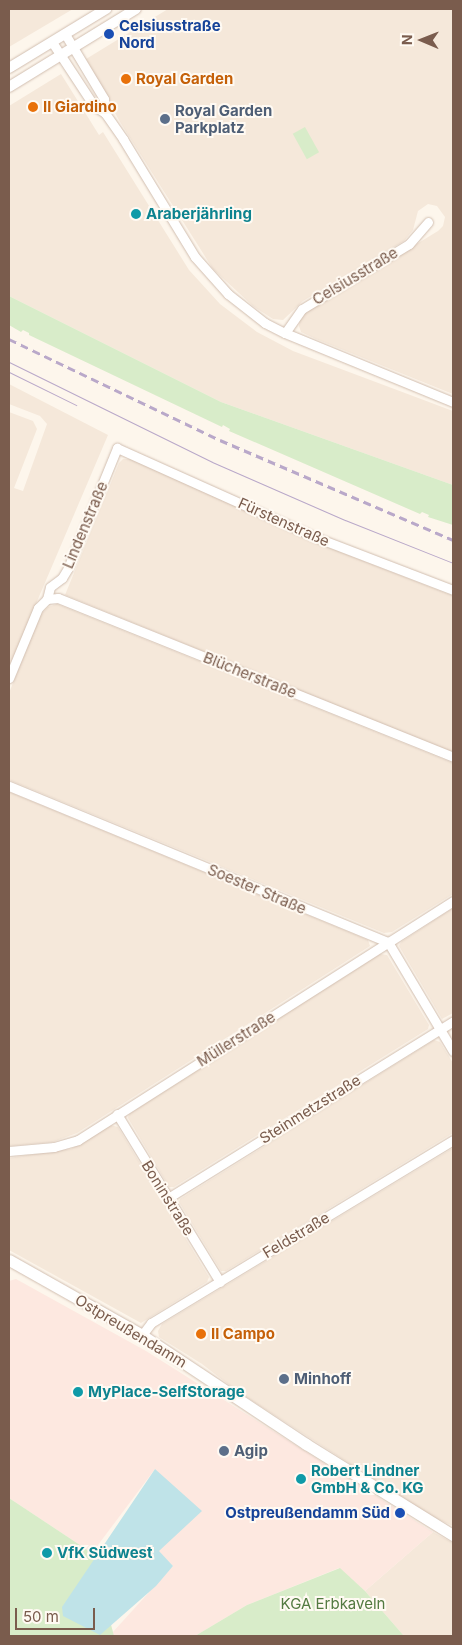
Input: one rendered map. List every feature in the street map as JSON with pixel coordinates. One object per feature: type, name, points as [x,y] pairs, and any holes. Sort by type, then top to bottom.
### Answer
[{"type":"main road","name":"Ostpreußendamm","points":[[9,1260],[142,1335],[306,1444],[453,1535]]},
{"type":"street","points":[[9,68],[106,9]]},
{"type":"street","points":[[9,86],[136,9]]},
{"type":"street","points":[[65,34],[104,99],[105,113]]},
{"type":"street","points":[[52,42],[94,106],[105,113],[181,235],[210,275],[245,309],[285,333],[453,402]]},
{"type":"street","name":"Celsiusstraße","points":[[285,333],[302,308],[409,244],[418,236],[428,222]]},
{"type":"street","name":"Fürstenstraße","points":[[117,448],[315,537],[453,590]]},
{"type":"street","name":"Lindenstraße","points":[[9,678],[38,608],[47,599],[48,590],[62,578],[68,568],[117,448]]},
{"type":"street","name":"Blücherstraße","points":[[47,599],[58,598],[453,757]]},
{"type":"street","name":"Soester Straße","points":[[9,786],[388,942]]},
{"type":"street","name":"Müllerstraße","points":[[9,1151],[67,1144],[78,1140],[116,1114],[453,901]]},
{"type":"street","points":[[388,942],[453,1052]]},
{"type":"street","name":"Steinmetzstraße","points":[[168,1198],[453,1021]]},
{"type":"street","name":"Boninstraße","points":[[116,1114],[220,1282]]},
{"type":"street","name":"Feldstraße","points":[[142,1335],[151,1323],[453,1140]]},
{"type":"shaded area","points":[[9,9],[73,9],[9,47]]},
{"type":"shaded area","points":[[168,9],[453,9],[453,394],[316,339],[301,332],[299,326],[300,318],[307,311],[438,231],[443,226],[445,217],[437,206],[428,204],[418,211],[413,230],[404,241],[303,301],[283,320],[273,319],[253,306],[213,269],[120,122],[86,59]]},
{"type":"shaded area","points":[[61,74],[99,135],[103,132],[189,270],[220,304],[257,332],[293,351],[453,411],[453,485],[221,402],[9,296],[9,106]]},
{"type":"shaded area","points":[[9,384],[108,435],[9,667],[9,412],[33,421],[37,429],[14,488],[23,491],[47,424],[40,416],[9,404]]},
{"type":"shaded area","points":[[123,459],[131,459],[312,541],[453,596],[453,753],[65,595],[119,463]]},
{"type":"shaded area","points":[[57,604],[453,763],[453,894],[392,932],[384,933],[9,780],[9,693],[41,614],[48,607]]},
{"type":"shaded area","points":[[9,792],[368,940],[370,946],[77,1133],[53,1142],[9,1146]]},
{"type":"shaded area","points":[[453,908],[453,1013],[442,1019],[399,946],[401,942]]},
{"type":"shaded area","points":[[380,954],[387,955],[429,1025],[428,1029],[174,1187],[169,1187],[128,1118],[129,1114]]},
{"type":"shaded area","points":[[434,1040],[440,1042],[453,1063],[453,1133],[226,1271],[221,1271],[179,1202],[180,1199]]},
{"type":"shaded area","points":[[110,1125],[118,1127],[209,1277],[207,1282],[141,1323],[9,1250],[9,1158],[71,1149]]},
{"type":"shaded area","points":[[453,1148],[453,1526],[431,1516],[237,1391],[202,1364],[159,1337],[158,1331],[162,1324]]},
{"type":"shaded area","points":[[16,1279],[146,1351],[433,1532],[365,1591],[339,1568],[247,1605],[195,1636],[114,1636],[112,1633],[173,1566],[159,1552],[155,1469],[92,1553],[9,1498],[9,1281]]},
{"type":"shaded area","points":[[433,1532],[453,1543],[453,1636],[404,1636],[365,1591]]},
{"type":"green space","points":[[305,127],[319,152],[307,159],[293,134]]},
{"type":"green space","points":[[9,296],[221,402],[453,485],[453,525],[428,517],[429,515],[422,512],[420,514],[229,431],[230,429],[223,425],[222,427],[29,335],[29,333],[23,330],[21,332],[9,325]]},
{"type":"green space","points":[[9,1498],[92,1553],[114,1636],[9,1636]]},
{"type":"green space","name":"KGA Erbkaveln","points":[[340,1568],[365,1591],[404,1636],[195,1636],[247,1605]]},
{"type":"water","points":[[155,1469],[202,1511],[159,1551],[173,1566],[156,1586],[100,1635],[63,1616],[62,1607]]},
{"type":"tram line","points":[[9,362],[212,462],[345,520],[453,563]]},
{"type":"tram line","points":[[9,372],[76,405]]},
{"type":"railway","points":[[9,339],[220,440],[453,540]]},
{"type":"place","name":"Celsiusstraße Nord","points":[[109,34]]},
{"type":"place","name":"Royal Garden","points":[[126,79]]},
{"type":"place","name":"Il Giardino","points":[[33,107]]},
{"type":"place","name":"Royal Garden Parkplatz","points":[[165,119]]},
{"type":"place","name":"Araberjährling","points":[[136,214]]},
{"type":"place","name":"Il Campo","points":[[201,1334]]},
{"type":"place","name":"Minhoff","points":[[284,1379]]},
{"type":"place","name":"MyPlace-SelfStorage","points":[[78,1392]]},
{"type":"place","name":"Agip","points":[[224,1451]]},
{"type":"place","name":"Robert Lindner GmbH & Co. KG","points":[[301,1479]]},
{"type":"place","name":"Ostpreußendamm Süd","points":[[400,1513]]},
{"type":"place","name":"VfK Südwest","points":[[47,1553]]}]
